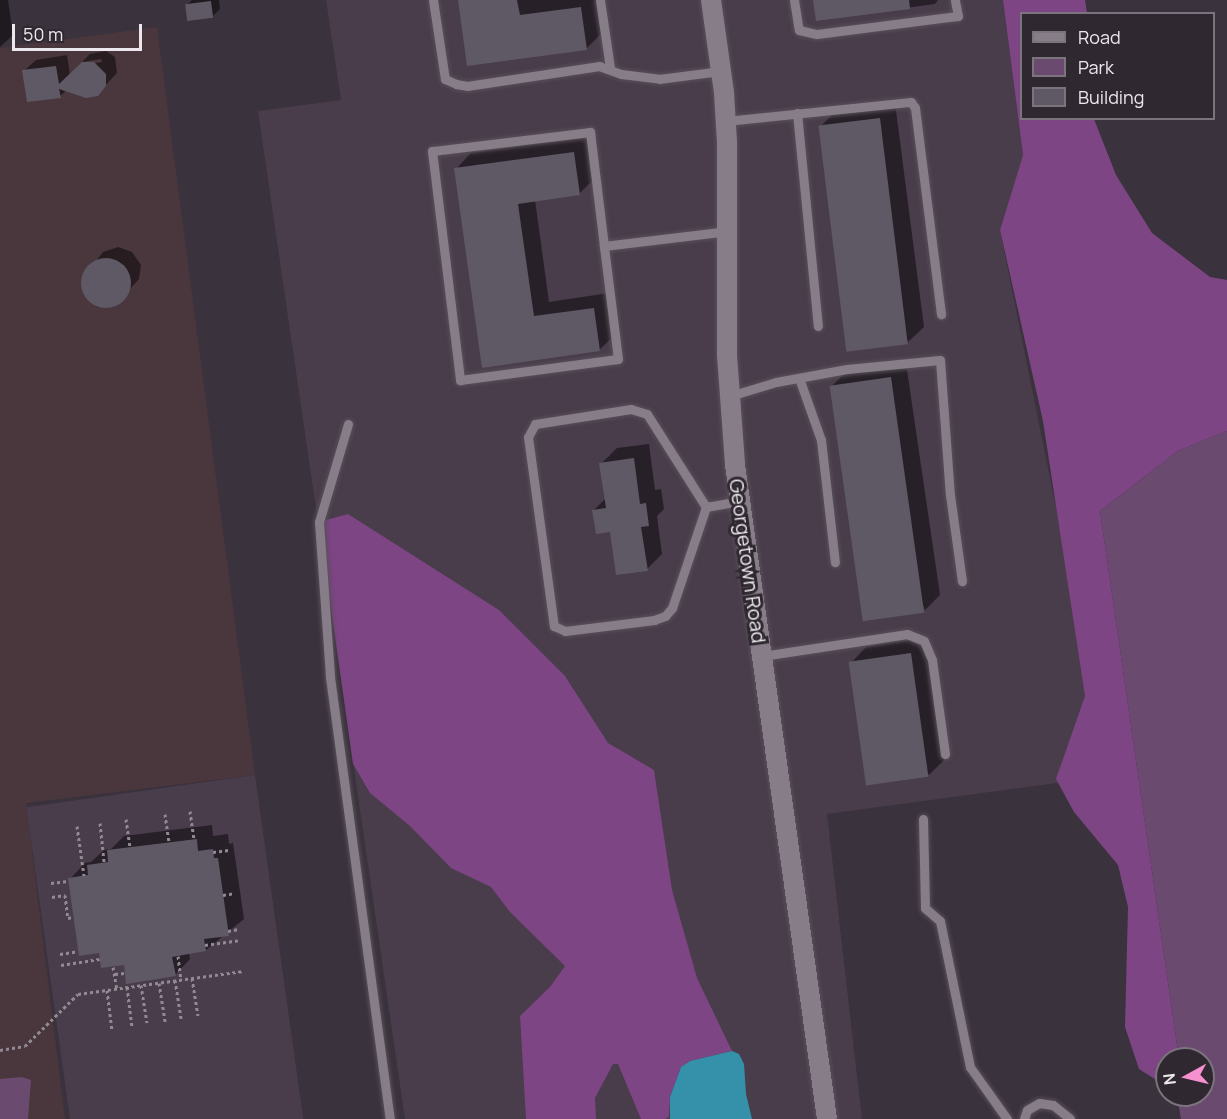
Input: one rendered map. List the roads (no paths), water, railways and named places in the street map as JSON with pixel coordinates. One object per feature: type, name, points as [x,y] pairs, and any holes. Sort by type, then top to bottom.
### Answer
[{"type":"street","name":"Georgetown Road","points":[[711,0],[726,121],[728,396],[740,501],[828,1119]]},
{"type":"lane","points":[[433,0],[445,79],[456,84],[467,86],[599,66],[610,68],[621,74],[659,79],[721,71]]},
{"type":"lane","points":[[600,0],[610,68]]},
{"type":"lane","points":[[794,0],[799,30],[817,34],[958,16],[956,0]]},
{"type":"lane","points":[[726,121],[911,102],[915,108],[941,314]]},
{"type":"lane","points":[[797,113],[818,327]]},
{"type":"lane","points":[[590,132],[604,246],[618,359],[460,380],[432,151],[590,132]]},
{"type":"lane","points":[[604,246],[728,231]]},
{"type":"lane","points":[[728,396],[799,378],[847,369],[940,360],[950,495],[962,580]]},
{"type":"lane","points":[[799,378],[821,440],[835,562]]},
{"type":"lane","points":[[631,409],[647,414],[706,507],[672,608],[665,616],[654,620],[565,631],[554,626],[528,437],[535,424],[631,409]]},
{"type":"lane","points":[[348,424],[319,522],[330,677],[390,1119]]},
{"type":"lane","points":[[706,507],[740,501]]},
{"type":"lane","points":[[762,656],[907,634],[924,641],[933,660],[945,754]]},
{"type":"lane","points":[[923,819],[925,908],[940,921],[970,1067],[1007,1119]]},
{"type":"lane","points":[[1024,1119],[1027,1110],[1039,1103],[1053,1105],[1070,1119]]},
{"type":"water","points":[[732,1051],[739,1054],[744,1064],[746,1094],[752,1119],[670,1119],[670,1097],[681,1067],[690,1061]]}]
